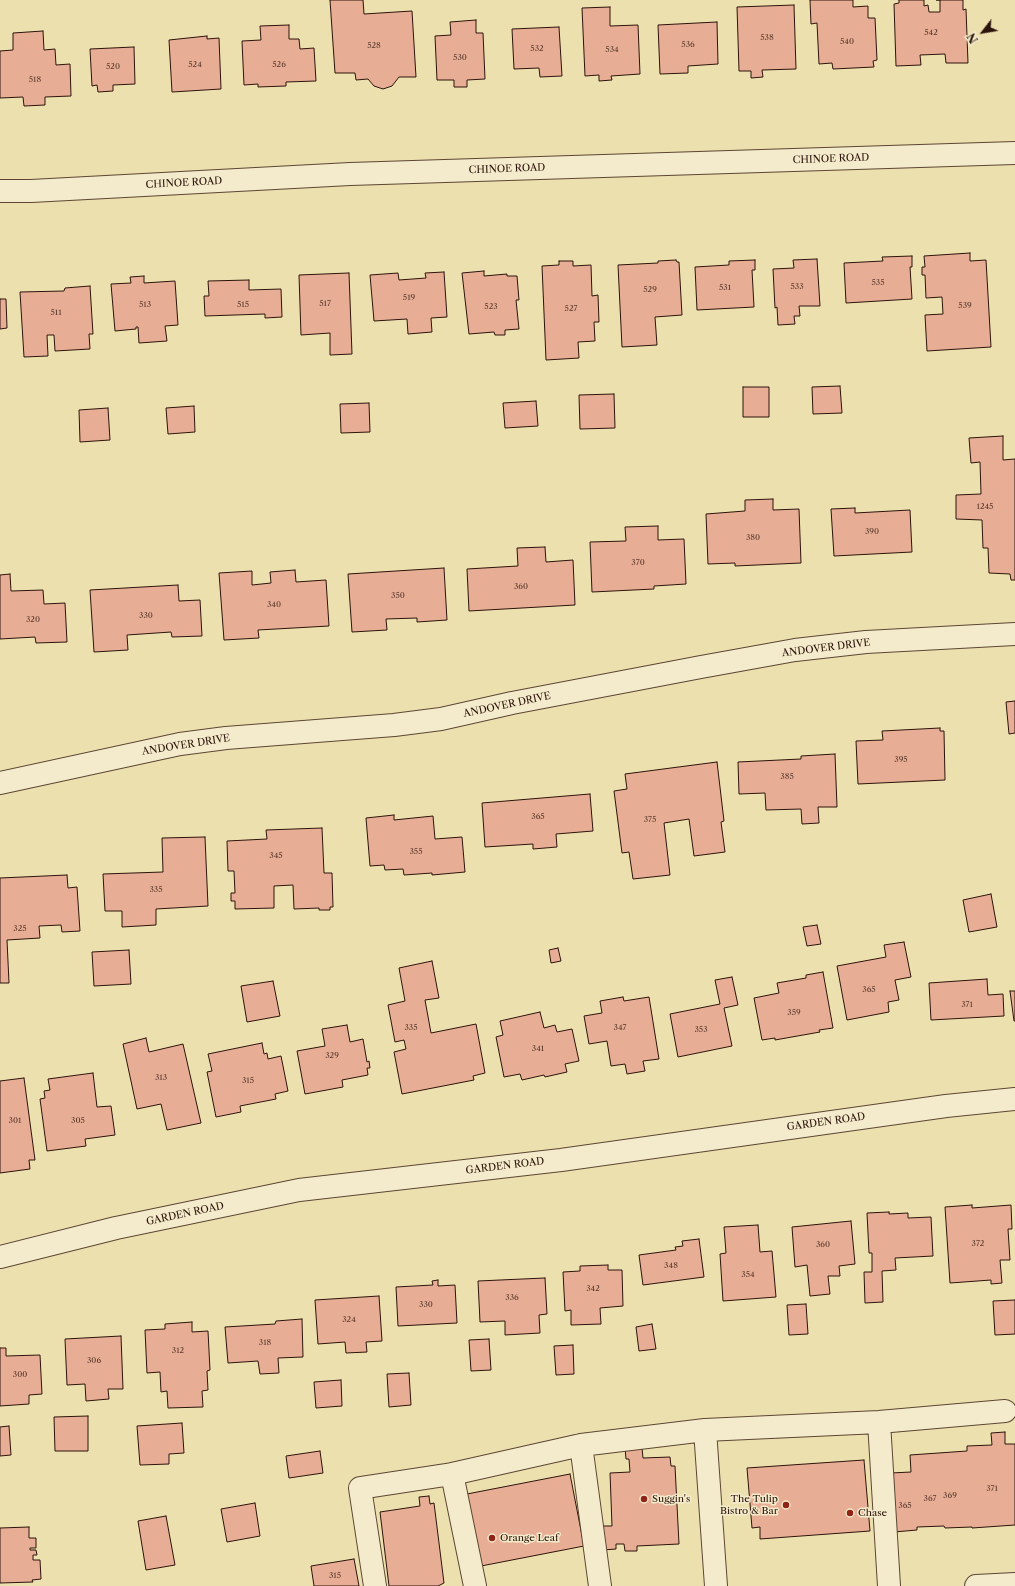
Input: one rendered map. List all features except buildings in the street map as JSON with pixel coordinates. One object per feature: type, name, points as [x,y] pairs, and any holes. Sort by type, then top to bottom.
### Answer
[{"type":"street","name":"CHINOE ROAD","points":[[0,191],[31,191],[358,174],[1015,153]]},
{"type":"street","name":"ANDOVER DRIVE","points":[[0,783],[180,744],[226,738],[394,725],[441,719],[512,703],[701,666],[795,650],[866,642],[1015,634]]},
{"type":"street","name":"GARDEN ROAD","points":[[0,1257],[116,1228],[299,1190],[561,1160],[939,1107],[1015,1099]]},
{"type":"street","points":[[375,1586],[360,1488],[452,1474],[581,1445],[705,1430],[879,1422],[1005,1411]]},
{"type":"street","points":[[879,1422],[889,1586]]},
{"type":"street","points":[[705,1430],[716,1586]]},
{"type":"street","points":[[581,1445],[600,1586]]},
{"type":"street","points":[[452,1474],[474,1586]]},
{"type":"street","points":[[976,1586],[1015,1584]]},
{"type":"place","name":"Suggin's","points":[[644,1499]]},
{"type":"place","name":"The Tulip Bistro & Bar","points":[[786,1505]]},
{"type":"place","name":"Chase","points":[[850,1513]]},
{"type":"place","name":"Orange Leaf","points":[[492,1538]]}]
